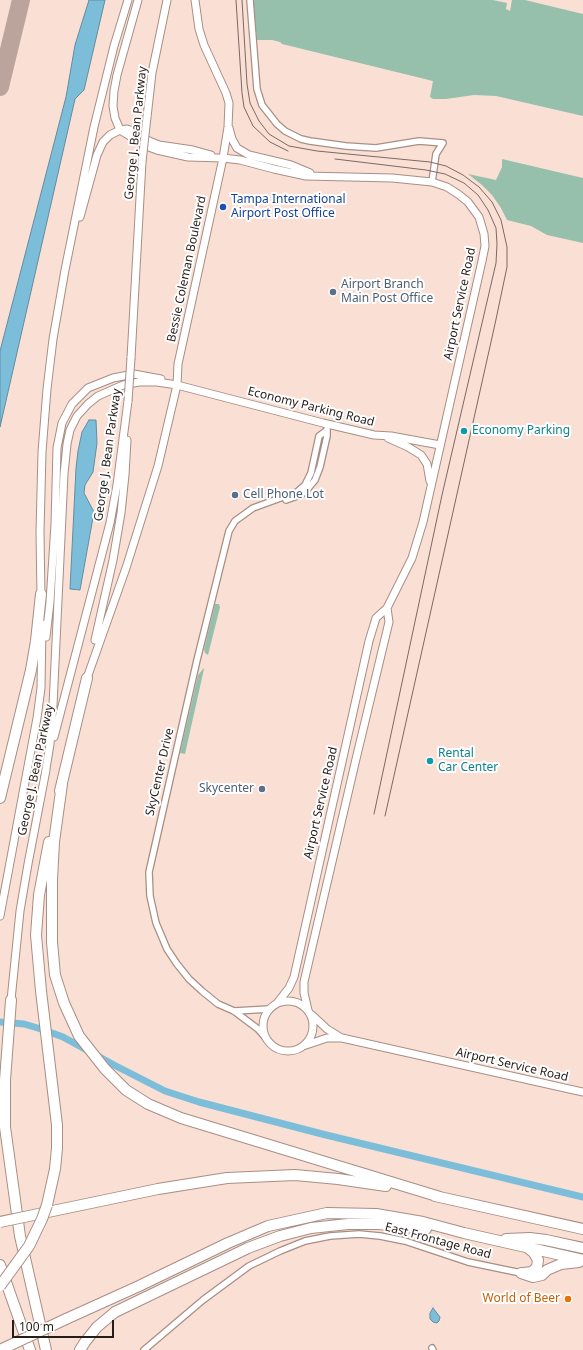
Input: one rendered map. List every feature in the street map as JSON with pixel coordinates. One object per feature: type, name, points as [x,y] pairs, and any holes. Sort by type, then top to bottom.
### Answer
[{"type":"highway","points":[[0,798],[31,670],[41,594]]},
{"type":"highway","points":[[0,1286],[29,1246],[42,1219],[55,1169],[57,1125],[36,935],[39,895],[62,784],[87,678]]},
{"type":"highway","points":[[62,784],[54,842],[52,880],[52,942],[55,974],[64,1002],[79,1036],[105,1069],[126,1090],[148,1104],[181,1118],[440,1197]]},
{"type":"highway","points":[[11,1000],[7,1038],[5,1127],[20,1236],[46,1350]]},
{"type":"highway","points":[[0,1222],[158,1189],[227,1178],[264,1175],[295,1175],[338,1179],[392,1187],[583,1229]]},
{"type":"highway","points":[[0,1350],[228,1243],[268,1226],[304,1217],[333,1213],[376,1214],[423,1222],[583,1261]]},
{"type":"highway","points":[[80,1350],[96,1327],[115,1312],[248,1248],[280,1236],[311,1228],[348,1224],[379,1224],[464,1233]]},
{"type":"highway","points":[[484,1238],[530,1238],[583,1248]]},
{"type":"highway","points":[[521,1273],[532,1272],[537,1267],[538,1260],[534,1253],[527,1247]]},
{"type":"highway","points":[[521,1273],[533,1277],[561,1264],[583,1261]]},
{"type":"highway","points":[[0,1265],[30,1350]]},
{"type":"street","name":"George J. Bean Parkway","points":[[0,916],[33,746],[41,688],[41,504],[44,420],[53,339],[65,270],[94,127],[114,46],[128,0]]},
{"type":"street","points":[[65,270],[97,155],[103,142],[110,135],[120,130],[115,118],[113,106],[114,91],[138,0]]},
{"type":"street","name":"George J. Bean Parkway","points":[[11,1000],[22,903],[30,851],[45,775],[59,714],[110,523],[117,485],[128,401],[142,162],[152,73],[167,0]]},
{"type":"street","name":"Bessie Coleman Boulevard","points":[[87,678],[126,568],[158,466],[177,385],[178,364],[223,158],[228,127],[229,103],[226,93],[204,45],[195,0]]},
{"type":"street","points":[[250,0],[257,89],[262,105],[277,124],[285,131],[301,139],[346,146],[376,148],[419,141],[443,143],[436,154],[432,182]]},
{"type":"street","points":[[228,127],[237,148],[250,155],[290,165],[318,176]]},
{"type":"street","name":"Airport Service Road","points":[[120,130],[127,129],[133,131],[149,141],[159,144],[193,150],[223,158],[240,160],[305,176],[392,178],[432,182],[447,187],[468,202],[479,217],[484,234],[482,261],[423,522],[414,552],[386,608],[376,618],[369,641],[294,977],[289,988],[278,1002]]},
{"type":"street","points":[[41,688],[50,602],[55,524],[57,448],[62,423],[72,404],[88,388],[113,378],[134,374],[156,377],[177,385]]},
{"type":"street","points":[[45,775],[50,744],[53,705],[64,474],[70,430],[77,416],[88,404],[98,396],[111,389],[139,382],[157,382],[177,385]]},
{"type":"street","name":"Economy Parking Road","points":[[177,385],[327,428],[391,436],[440,445]]},
{"type":"street","points":[[87,678],[113,560],[121,513],[125,475],[128,401]]},
{"type":"street","name":"SkyCenter Drive","points":[[265,1037],[258,1029],[234,1011],[218,1004],[202,992],[189,979],[174,959],[164,942],[156,923],[150,896],[149,878],[153,850],[186,707],[229,532],[235,521],[244,514],[300,495],[309,488],[319,472],[327,436],[327,428]]},
{"type":"street","points":[[374,434],[397,442],[421,455],[427,464],[430,474],[430,490]]},
{"type":"street","name":"Airport Service Road","points":[[342,1038],[327,1029],[309,1011],[304,993],[304,982],[389,622],[386,608]]},
{"type":"street","points":[[288,1000],[302,1005],[309,1011],[314,1025],[309,1040],[303,1046],[295,1050],[282,1050],[271,1044],[265,1037],[263,1029],[264,1020],[270,1008],[278,1002],[288,1000]]},
{"type":"street","points":[[234,1011],[270,1008]]},
{"type":"street","name":"Airport Service Road","points":[[303,1046],[327,1038],[342,1038],[583,1092]]},
{"type":"street","name":"East Frontage Road","points":[[144,1350],[203,1300],[249,1266],[305,1241],[330,1236],[352,1234],[380,1236],[405,1241],[468,1262],[521,1273]]},
{"type":"green space","points":[[253,0],[493,0],[507,3],[506,9],[510,11],[512,0],[525,0],[583,14],[583,116],[496,96],[474,95],[446,99],[433,99],[430,97],[433,81],[282,44],[272,40],[257,40]]},
{"type":"green space","points":[[502,159],[583,178],[583,243],[547,235],[531,226],[507,220],[492,195],[468,174],[496,180],[502,167]]},
{"type":"green space","points":[[215,604],[219,604],[220,607],[208,655],[205,653],[204,649]]},
{"type":"green space","points":[[204,668],[185,754],[180,753],[198,675]]},
{"type":"water","points":[[89,0],[105,0],[84,90],[75,99],[0,427],[0,351],[66,97],[75,45]]},
{"type":"water","points":[[89,420],[96,420],[97,443],[93,472],[85,485],[84,493],[94,512],[80,590],[70,589],[76,468],[82,432]]},
{"type":"water","points":[[433,1308],[440,1317],[437,1323],[430,1319],[430,1313]]},
{"type":"waterway","points":[[0,1022],[24,1024],[63,1037],[165,1091],[199,1102],[326,1135],[583,1197]]},
{"type":"taxiway","points":[[0,87],[21,0]]},
{"type":"tram line","points":[[236,0],[244,107],[253,126],[270,142],[288,151]]},
{"type":"tram line","points":[[242,0],[247,84],[250,103],[259,121],[269,134],[289,146],[317,151],[430,162],[446,166],[463,175],[479,187],[492,202],[501,220],[507,247],[507,267],[495,324],[385,816]]},
{"type":"tram line","points":[[335,159],[426,170],[445,174],[464,183],[478,195],[488,210],[496,228],[497,244],[496,263],[442,495],[374,814]]},
{"type":"place","name":"Tampa International Airport Post Office","points":[[223,207]]},
{"type":"place","name":"Airport Branch Main Post Office","points":[[333,292]]},
{"type":"place","name":"Economy Parking","points":[[464,431]]},
{"type":"place","name":"Cell Phone Lot","points":[[235,495]]},
{"type":"place","name":"Rental Car Center","points":[[430,761]]},
{"type":"place","name":"Skycenter","points":[[262,789]]},
{"type":"place","name":"World of Beer","points":[[568,1299]]}]
